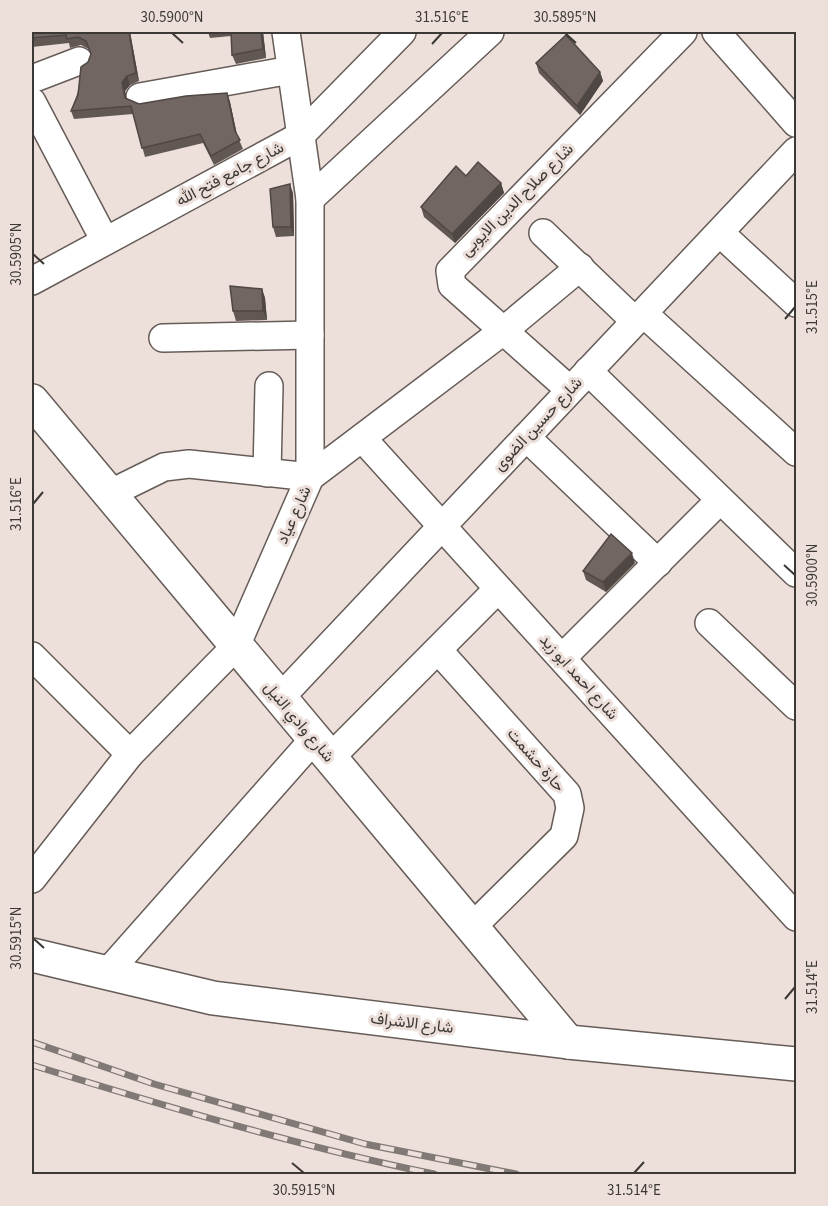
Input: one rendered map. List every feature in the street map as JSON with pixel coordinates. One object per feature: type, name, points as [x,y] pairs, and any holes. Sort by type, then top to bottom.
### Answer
[{"type":"street","name":"شارع عياد","points":[[32,879],[130,754],[236,646],[310,477],[310,199],[286,32]]},
{"type":"street","name":"شارع جامع فتح الله","points":[[32,281],[300,136],[402,32]]},
{"type":"street","points":[[310,199],[490,32]]},
{"type":"street","name":"شارع صلاح الدين الايوبى","points":[[570,390],[452,285],[449,276],[452,266],[683,32]]},
{"type":"street","points":[[716,32],[796,123]]},
{"type":"street","points":[[32,79],[79,61]]},
{"type":"street","points":[[140,97],[291,70]]},
{"type":"street","points":[[32,102],[105,241]]},
{"type":"street","name":"شارع حسين الضوى","points":[[280,698],[796,151]]},
{"type":"street","points":[[543,233],[796,453]]},
{"type":"street","points":[[720,233],[796,303]]},
{"type":"street","points":[[109,494],[164,467],[189,464],[310,477],[503,330],[580,267]]},
{"type":"street","points":[[163,338],[310,334]]},
{"type":"street","points":[[588,371],[796,573]]},
{"type":"street","points":[[267,473],[270,386]]},
{"type":"street","name":"شارع وادي النيل","points":[[32,401],[568,1042]]},
{"type":"street","points":[[526,437],[657,563]]},
{"type":"street","name":"شارع احمد ابو زيد","points":[[362,438],[796,916]]},
{"type":"street","points":[[562,658],[720,500]]},
{"type":"street","points":[[107,974],[322,749],[438,650],[498,589]]},
{"type":"street","points":[[709,623],[796,706]]},
{"type":"street","name":"حارة حشمت","points":[[438,650],[567,794],[570,808],[564,836],[471,928]]},
{"type":"street","points":[[32,656],[130,754]]},
{"type":"street","name":"شارع الاشراف","points":[[32,955],[213,998],[568,1042],[796,1064]]},
{"type":"building","points":[[32,32],[129,32],[136,73],[127,76],[122,83],[125,98],[139,104],[186,96],[227,93],[235,131],[240,140],[211,156],[200,134],[142,148],[131,106],[71,111],[78,95],[81,67],[88,62],[91,54],[86,41],[78,37],[67,39],[66,35],[32,38]]},
{"type":"building","points":[[231,32],[261,32],[263,49],[232,55]]},
{"type":"building","points":[[566,35],[600,72],[577,106],[536,63]]},
{"type":"building","points":[[478,162],[501,183],[452,234],[421,207],[456,166],[466,176]]},
{"type":"building","points":[[290,184],[291,227],[273,227],[270,189]]},
{"type":"building","points":[[230,286],[262,289],[263,311],[233,311]]},
{"type":"building","points":[[611,534],[632,553],[603,582],[583,571]]},
{"type":"railway","points":[[32,1042],[154,1084],[365,1144],[516,1174]]},
{"type":"railway","points":[[32,1065],[231,1124],[332,1151],[434,1174]]}]
